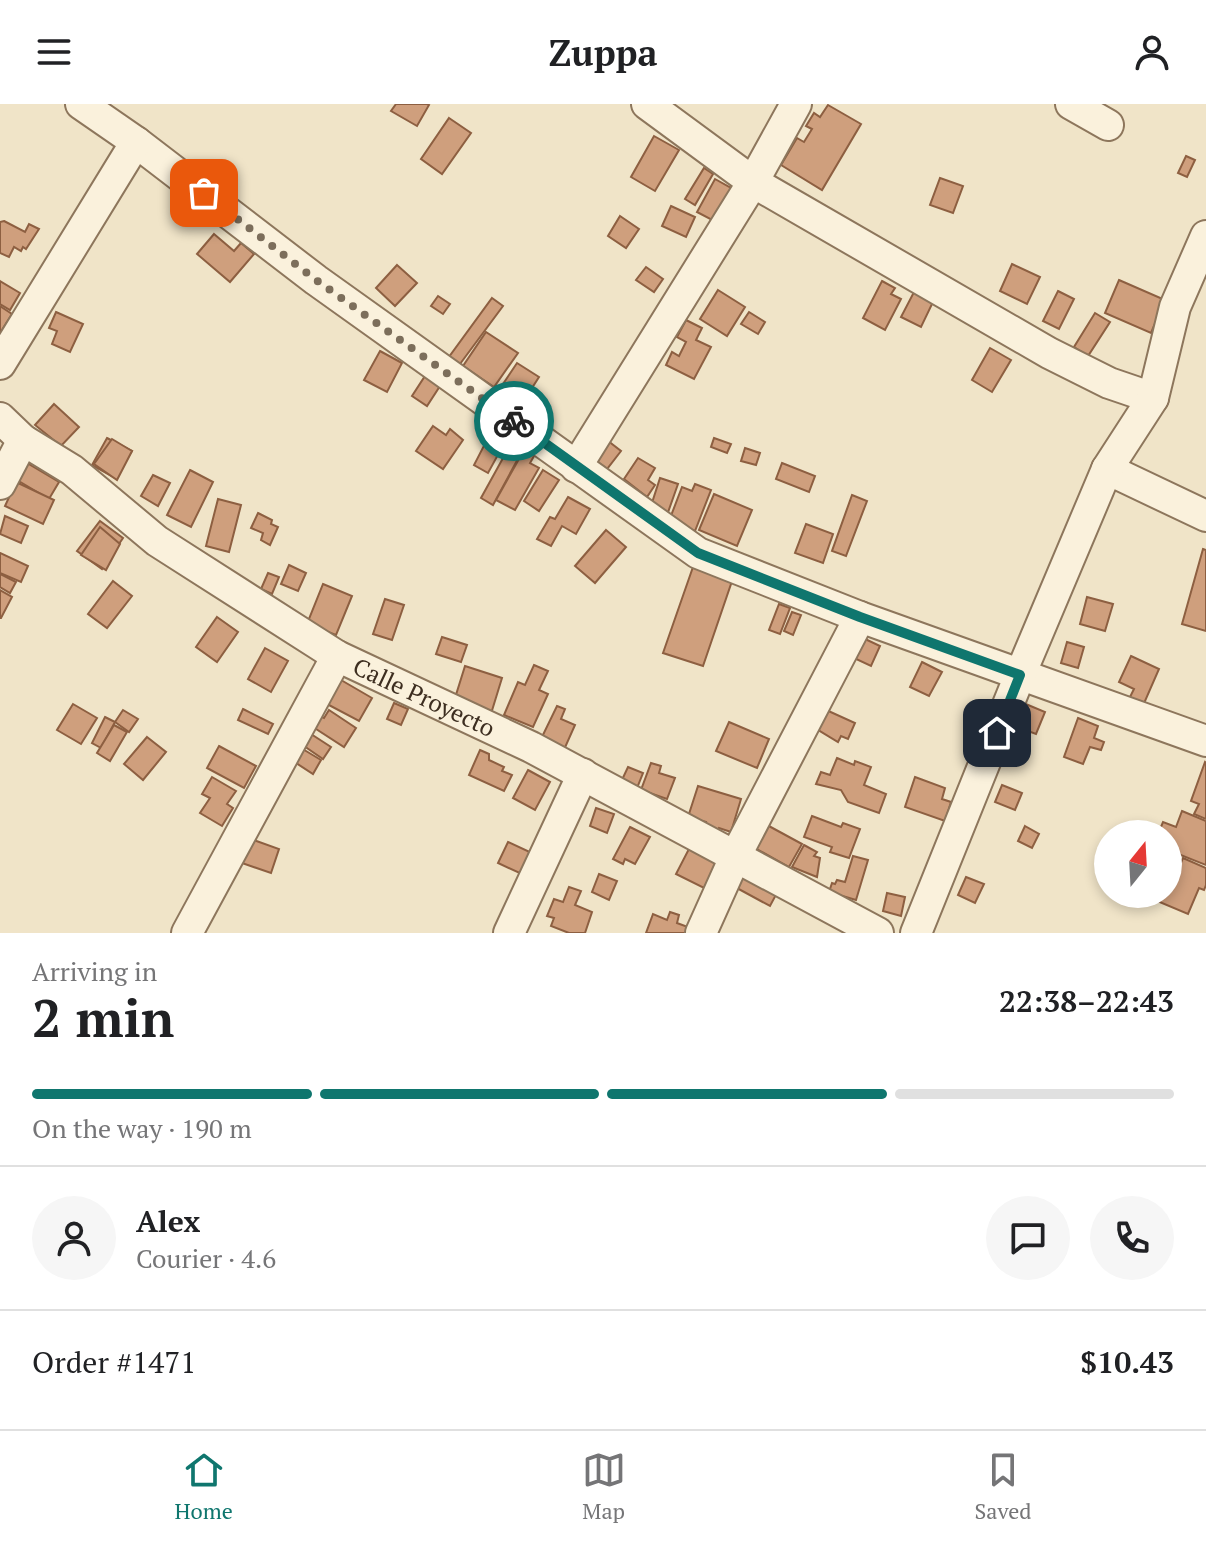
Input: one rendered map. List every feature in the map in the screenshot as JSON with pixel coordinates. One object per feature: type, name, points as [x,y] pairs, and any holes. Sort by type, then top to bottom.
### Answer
[{"type":"street","points":[[81,104],[136,142],[316,280],[698,553],[860,617],[1206,741]]},
{"type":"street","points":[[647,104],[753,182],[1049,353],[1109,383],[1153,398]]},
{"type":"street","points":[[576,467],[753,182],[796,104]]},
{"type":"street","points":[[1071,104],[1108,125]]},
{"type":"street","points":[[0,364],[136,142]]},
{"type":"street","points":[[916,933],[1107,469],[1153,398],[1175,307],[1206,236]]},
{"type":"street","name":"Calle Proyecto","points":[[0,418],[23,440],[72,470],[157,541],[337,656],[531,747],[878,933]]},
{"type":"street","points":[[0,484],[23,440]]},
{"type":"street","points":[[1107,469],[1206,516]]},
{"type":"street","points":[[701,933],[736,855],[860,617]]},
{"type":"street","points":[[187,933],[337,656]]},
{"type":"street","points":[[509,933],[583,774]]},
{"type":"building","points":[[396,104],[429,105],[417,126],[391,111]]},
{"type":"building","points":[[828,105],[861,124],[822,190],[781,165],[797,138],[804,142],[812,129],[806,126],[814,113],[820,117]]},
{"type":"building","points":[[449,118],[471,133],[442,174],[421,159]]},
{"type":"building","points":[[654,136],[679,150],[655,191],[631,177]]},
{"type":"building","points":[[1186,156],[1195,160],[1187,177],[1178,173]]},
{"type":"building","points":[[704,168],[713,174],[695,205],[685,199]]},
{"type":"building","points":[[940,178],[963,186],[953,213],[930,205]]},
{"type":"building","points":[[715,179],[731,188],[714,221],[697,212]]},
{"type":"building","points":[[671,206],[695,217],[686,237],[662,226]]},
{"type":"building","points":[[620,216],[639,229],[626,248],[608,236]]},
{"type":"building","points":[[4,221],[25,232],[29,224],[39,229],[26,249],[23,247],[21,251],[14,247],[9,257],[0,253],[0,222]]},
{"type":"building","points":[[214,234],[234,251],[241,243],[254,254],[230,282],[197,254]]},
{"type":"building","points":[[1012,264],[1040,277],[1027,304],[1000,291]]},
{"type":"building","points":[[397,265],[417,283],[395,306],[376,288]]},
{"type":"building","points":[[646,267],[663,279],[654,292],[636,280]]},
{"type":"building","points":[[1119,280],[1165,300],[1151,333],[1105,313]]},
{"type":"building","points":[[0,281],[20,293],[10,310],[0,304]]},
{"type":"building","points":[[882,281],[895,288],[891,294],[901,299],[885,330],[863,318]]},
{"type":"building","points":[[718,290],[745,307],[727,336],[700,319]]},
{"type":"building","points":[[1058,291],[1074,299],[1059,329],[1043,321]]},
{"type":"building","points":[[914,292],[933,302],[921,327],[901,317]]},
{"type":"building","points":[[438,296],[450,304],[443,314],[431,306]]},
{"type":"building","points":[[492,298],[503,306],[457,368],[446,361]]},
{"type":"building","points":[[0,306],[12,314],[0,333]]},
{"type":"building","points":[[56,312],[83,324],[70,352],[52,344],[57,331],[49,328]]},
{"type":"building","points":[[749,312],[765,322],[758,334],[741,324]]},
{"type":"building","points":[[1095,313],[1110,322],[1088,356],[1074,347]]},
{"type":"building","points":[[686,320],[702,328],[696,340],[711,347],[694,379],[666,365],[672,352],[679,356],[686,342],[677,337]]},
{"type":"building","points":[[486,332],[518,353],[494,387],[463,366]]},
{"type":"building","points":[[990,348],[1011,360],[992,392],[972,380]]},
{"type":"building","points":[[380,351],[402,363],[387,392],[364,380]]},
{"type":"building","points":[[517,363],[539,377],[521,405],[499,390]]},
{"type":"building","points":[[425,376],[440,386],[427,406],[412,396]]},
{"type":"building","points":[[54,404],[79,427],[61,446],[35,425]]},
{"type":"building","points":[[433,426],[446,435],[450,429],[463,440],[443,469],[416,451]]},
{"type":"building","points":[[490,434],[505,442],[488,473],[474,465]]},
{"type":"building","points":[[603,437],[621,451],[607,469],[588,455]]},
{"type":"building","points":[[107,438],[132,451],[115,478],[92,465]]},
{"type":"building","points":[[714,438],[731,444],[727,453],[711,447]]},
{"type":"building","points":[[112,439],[132,451],[117,480],[94,464]]},
{"type":"building","points":[[745,448],[760,453],[756,465],[741,461]]},
{"type":"building","points":[[508,449],[520,455],[493,505],[481,498]]},
{"type":"building","points":[[524,450],[534,456],[530,463],[539,468],[515,510],[496,500]]},
{"type":"building","points":[[638,458],[655,468],[648,480],[655,485],[647,497],[624,479]]},
{"type":"building","points":[[27,463],[59,482],[49,499],[17,480]]},
{"type":"building","points":[[782,463],[815,476],[809,492],[776,479]]},
{"type":"building","points":[[190,470],[213,482],[191,527],[167,515]]},
{"type":"building","points":[[543,470],[559,480],[539,511],[524,501]]},
{"type":"building","points":[[153,475],[170,483],[158,506],[141,496]]},
{"type":"building","points":[[660,478],[678,484],[666,518],[651,506]]},
{"type":"building","points":[[16,482],[54,500],[43,524],[5,506]]},
{"type":"building","points":[[695,484],[711,490],[695,531],[669,521],[682,487],[692,491]]},
{"type":"building","points":[[714,494],[752,510],[737,546],[699,530]]},
{"type":"building","points":[[852,495],[867,501],[846,556],[832,551]]},
{"type":"building","points":[[568,497],[590,509],[576,534],[562,526],[551,546],[537,539],[550,517],[555,519]]},
{"type":"building","points":[[218,499],[241,505],[229,552],[206,546]]},
{"type":"building","points":[[258,513],[278,527],[270,545],[261,540],[263,533],[251,528]]},
{"type":"building","points":[[5,516],[28,526],[21,543],[0,534]]},
{"type":"building","points":[[100,521],[123,538],[102,569],[77,551]]},
{"type":"building","points":[[806,524],[833,534],[823,563],[795,553]]},
{"type":"building","points":[[100,527],[120,544],[106,570],[81,555]]},
{"type":"building","points":[[606,530],[626,547],[595,583],[575,566]]},
{"type":"building","points":[[1203,549],[1206,550],[1206,631],[1182,624]]},
{"type":"building","points":[[0,553],[28,566],[21,582],[0,573]]},
{"type":"building","points":[[289,565],[306,573],[298,591],[281,584]]},
{"type":"building","points":[[693,567],[732,581],[703,666],[663,653]]},
{"type":"building","points":[[268,573],[279,577],[272,594],[261,589]]},
{"type":"building","points":[[0,574],[16,582],[10,593],[0,587]]},
{"type":"building","points":[[113,581],[132,596],[107,628],[88,614]]},
{"type":"building","points":[[323,584],[352,596],[336,635],[307,624]]},
{"type":"building","points":[[0,590],[12,597],[1,618],[0,618]]},
{"type":"building","points":[[1087,597],[1113,604],[1105,631],[1080,624]]},
{"type":"building","points":[[385,599],[404,605],[392,640],[373,634]]},
{"type":"building","points":[[779,604],[790,608],[780,634],[769,630]]},
{"type":"building","points":[[792,612],[801,615],[793,635],[784,631]]},
{"type":"building","points":[[217,617],[238,632],[217,662],[196,647]]},
{"type":"building","points":[[442,637],[467,645],[461,662],[436,654]]},
{"type":"building","points":[[863,638],[880,646],[871,666],[854,658]]},
{"type":"building","points":[[1067,642],[1084,647],[1078,668],[1061,663]]},
{"type":"building","points":[[265,648],[288,661],[271,692],[248,679]]},
{"type":"building","points":[[1131,656],[1159,669],[1142,708],[1128,701],[1134,689],[1119,682]]},
{"type":"building","points":[[922,662],[942,672],[929,696],[910,687]]},
{"type":"building","points":[[534,665],[548,671],[539,690],[548,694],[533,727],[504,715],[518,682],[525,685]]},
{"type":"building","points":[[465,666],[502,678],[490,717],[455,698]]},
{"type":"building","points":[[341,680],[372,698],[359,721],[327,704]]},
{"type":"building","points":[[1021,702],[1045,712],[1036,734],[1012,725]]},
{"type":"building","points":[[394,703],[408,709],[401,725],[387,719]]},
{"type":"building","points":[[73,704],[97,718],[81,744],[57,730]]},
{"type":"building","points":[[557,706],[565,709],[561,719],[575,725],[563,752],[540,741]]},
{"type":"building","points":[[243,709],[273,724],[268,734],[238,720]]},
{"type":"building","points":[[824,709],[855,723],[848,739],[841,736],[838,742],[815,728]]},
{"type":"building","points":[[123,710],[138,719],[129,732],[115,722]]},
{"type":"building","points":[[329,710],[356,728],[344,747],[313,727],[320,716],[324,718]]},
{"type":"building","points":[[105,717],[115,722],[101,748],[92,743]]},
{"type":"building","points":[[1078,718],[1098,726],[1094,738],[1104,742],[1101,750],[1090,747],[1083,764],[1064,757]]},
{"type":"building","points":[[729,722],[769,739],[757,768],[716,751]]},
{"type":"building","points":[[114,725],[127,732],[110,761],[97,753]]},
{"type":"building","points":[[311,734],[331,747],[323,759],[304,746]]},
{"type":"building","points":[[147,737],[166,752],[143,780],[124,764]]},
{"type":"building","points":[[219,746],[256,766],[244,788],[207,768]]},
{"type":"building","points":[[301,748],[321,760],[313,774],[293,761]]},
{"type":"building","points":[[480,750],[489,754],[489,760],[504,767],[502,771],[512,775],[504,791],[469,775]]},
{"type":"building","points":[[837,758],[854,765],[855,761],[871,767],[864,785],[886,794],[879,813],[848,802],[841,790],[816,784],[821,772],[830,775]]},
{"type":"building","points":[[1205,762],[1206,819],[1194,814],[1199,804],[1191,801]]},
{"type":"building","points":[[651,763],[661,766],[659,773],[675,778],[667,799],[641,790]]},
{"type":"building","points":[[628,767],[643,773],[637,788],[621,782]]},
{"type":"building","points":[[528,770],[550,782],[535,810],[513,798]]},
{"type":"building","points":[[212,777],[236,791],[227,804],[233,808],[222,826],[200,813],[210,798],[202,794]]},
{"type":"building","points":[[915,777],[945,788],[942,799],[951,802],[945,821],[905,807]]},
{"type":"building","points":[[1002,785],[1022,793],[1015,810],[995,802]]},
{"type":"building","points":[[698,786],[741,799],[731,832],[719,828],[717,833],[704,829],[706,822],[688,817]]},
{"type":"building","points":[[596,808],[614,814],[607,833],[590,826]]},
{"type":"building","points":[[1182,811],[1206,821],[1206,865],[1182,856],[1182,820],[1179,820]]},
{"type":"building","points":[[812,816],[841,827],[843,823],[860,829],[849,858],[830,852],[832,847],[804,837]]},
{"type":"building","points":[[767,825],[802,844],[789,867],[755,848]]},
{"type":"building","points":[[1025,826],[1039,834],[1032,848],[1018,841]]},
{"type":"building","points":[[630,827],[650,837],[635,864],[625,859],[623,864],[613,859]]},
{"type":"building","points":[[245,837],[279,849],[271,873],[236,861]]},
{"type":"building","points":[[508,842],[534,854],[524,875],[498,863]]},
{"type":"building","points":[[691,845],[719,858],[704,888],[676,874]]},
{"type":"building","points":[[804,845],[817,852],[814,856],[820,858],[817,877],[792,867]]},
{"type":"building","points":[[853,856],[868,860],[856,900],[829,892],[832,883],[835,884],[837,880],[845,882]]},
{"type":"building","points":[[1183,858],[1206,868],[1206,885],[1204,890],[1199,888],[1188,914],[1174,908],[1182,908]]},
{"type":"building","points":[[743,871],[778,891],[770,906],[735,887]]},
{"type":"building","points":[[599,874],[617,881],[609,900],[592,892]]},
{"type":"building","points":[[966,877],[984,884],[975,903],[958,895]]},
{"type":"building","points":[[569,887],[581,891],[575,905],[592,912],[585,933],[569,933],[551,926],[554,918],[547,916],[554,899],[563,902]]},
{"type":"building","points":[[887,893],[905,897],[901,916],[883,911]]},
{"type":"building","points":[[670,912],[679,915],[677,923],[688,927],[686,933],[646,933],[653,914],[667,920]]},
{"type":"way so far","points":[[204,193],[316,280],[514,421]]},
{"type":"route","points":[[514,421],[698,553],[860,617],[1020,675],[997,733]]}]
